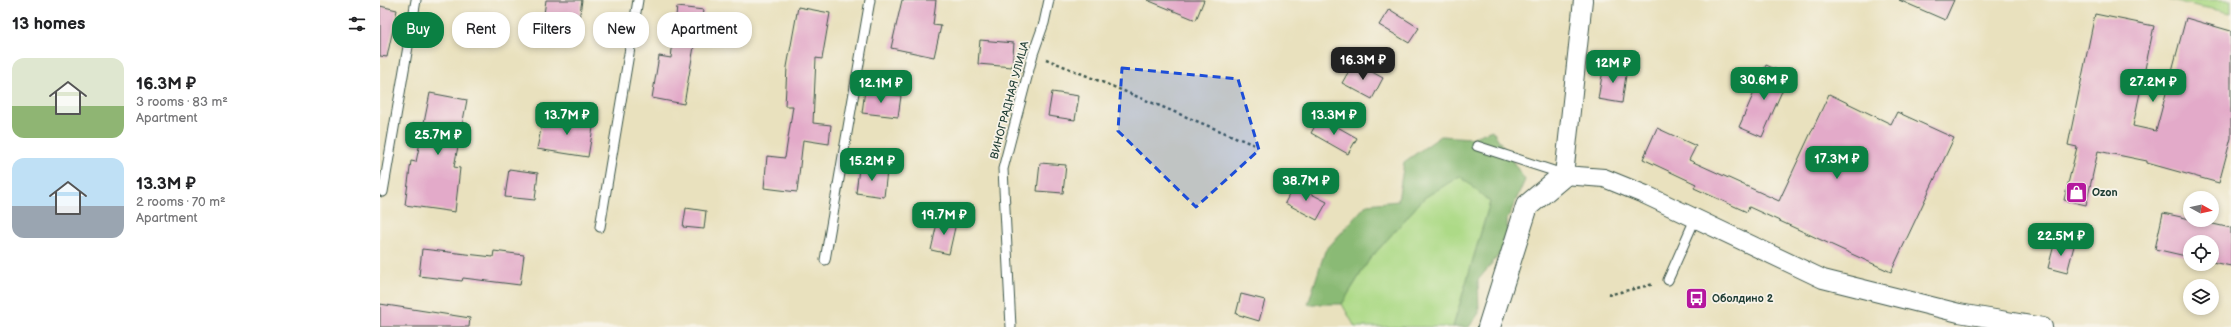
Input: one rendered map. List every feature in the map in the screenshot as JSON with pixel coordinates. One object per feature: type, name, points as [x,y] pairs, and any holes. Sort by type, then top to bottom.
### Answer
[{"type":"street","points":[[1490,327],[1527,206],[1564,175],[1583,0]]},
{"type":"street","points":[[1564,175],[1604,178],[1823,279],[1959,313],[2043,327]]},
{"type":"lane","points":[[383,192],[416,0]]},
{"type":"lane","points":[[600,227],[638,0]]},
{"type":"lane","points":[[825,260],[870,0]]},
{"type":"lane","name":"ВИНОГРАДНАЯ УЛИЦА","points":[[1011,327],[1003,169],[1033,54],[1044,23],[1049,0]]},
{"type":"lane","points":[[1477,146],[1564,175]]},
{"type":"lane","points":[[1668,280],[1695,219]]},
{"type":"path","points":[[1033,54],[1257,146]]},
{"type":"path","points":[[1608,295],[1668,280]]},
{"type":"highlighted area","points":[[1122,68],[1238,79],[1259,150],[1196,207],[1118,131]]},
{"type":"green space","points":[[2169,0],[2231,0],[2231,13]]},
{"type":"green space","points":[[1492,130],[1525,180],[1507,220],[1508,244],[1478,280],[1479,313],[1469,327],[1453,327],[1490,202],[1460,176],[1424,198],[1369,260],[1342,304],[1308,304],[1325,251],[1367,204],[1398,201],[1404,162],[1441,136],[1471,138]]},
{"type":"green space","points":[[1460,175],[1490,202],[1453,327],[1355,327],[1342,304],[1369,260],[1424,198]]},
{"type":"building","points":[[546,0],[582,0],[580,12],[544,12]]},
{"type":"building","points":[[902,0],[936,0],[933,25],[941,26],[934,57],[891,48]]},
{"type":"building","points":[[1147,0],[1204,0],[1196,20]]},
{"type":"building","points":[[1899,0],[1954,0],[1945,20]]},
{"type":"building","points":[[380,6],[397,10],[397,12],[392,12],[392,34],[387,57],[380,56]]},
{"type":"building","points":[[677,7],[704,10],[704,12],[676,12]]},
{"type":"building","points":[[798,7],[830,13],[822,59],[816,58],[813,123],[831,125],[829,144],[803,140],[797,192],[764,188],[767,156],[785,158],[793,106],[785,106],[787,67]]},
{"type":"building","points":[[1389,9],[1419,28],[1409,43],[1379,25]]},
{"type":"building","points":[[2095,14],[2154,26],[2133,126],[2156,131],[2186,18],[2231,31],[2231,138],[2219,183],[2147,163],[2147,161],[2098,151],[2086,205],[2064,200],[2077,147],[2068,145]]},
{"type":"building","points":[[980,40],[1014,43],[1012,67],[978,64]]},
{"type":"building","points":[[672,48],[694,48],[684,104],[652,98],[659,56],[671,58]]},
{"type":"building","points":[[1354,62],[1383,78],[1372,99],[1342,83]]},
{"type":"building","points":[[1604,64],[1627,68],[1622,103],[1598,99]]},
{"type":"building","points":[[1766,65],[1789,75],[1762,137],[1739,127]]},
{"type":"building","points":[[865,90],[901,96],[898,117],[862,113]]},
{"type":"building","points":[[1052,92],[1079,96],[1075,120],[1048,116]]},
{"type":"building","points":[[430,93],[467,100],[454,167],[460,168],[455,212],[405,205],[411,161],[416,162]]},
{"type":"building","points":[[1829,94],[1891,124],[1897,112],[1954,138],[1891,272],[1749,207],[1747,212],[1694,188],[1696,184],[1643,159],[1657,128],[1696,146],[1689,160],[1779,201]]},
{"type":"building","points":[[553,115],[594,122],[588,157],[537,149],[542,124],[551,125]]},
{"type":"building","points":[[1320,117],[1357,138],[1348,154],[1311,133]]},
{"type":"building","points":[[1040,163],[1066,165],[1063,193],[1037,191]]},
{"type":"building","points":[[859,168],[887,171],[884,197],[856,193]]},
{"type":"building","points":[[509,169],[538,173],[535,200],[505,197]]},
{"type":"building","points":[[1294,185],[1327,202],[1317,220],[1285,203]]},
{"type":"building","points":[[686,208],[706,211],[704,229],[683,227]]},
{"type":"building","points":[[2163,213],[2183,217],[2183,227],[2219,227],[2219,225],[2231,228],[2231,266],[2219,263],[2219,235],[2183,235],[2183,255],[2155,249]]},
{"type":"building","points":[[938,219],[956,223],[949,254],[931,250]]},
{"type":"building","points":[[2055,241],[2074,246],[2067,273],[2048,268]]},
{"type":"building","points":[[422,249],[493,257],[494,251],[524,255],[520,285],[463,278],[462,281],[419,276]]},
{"type":"building","points":[[1241,294],[1265,300],[1259,321],[1236,314]]},
{"type":"building","points":[[380,304],[470,318],[469,327],[380,327]]},
{"type":"place","name":"Ozon","points":[[2076,192]]},
{"type":"place","name":"Оболдино 2","points":[[1697,298]]}]
